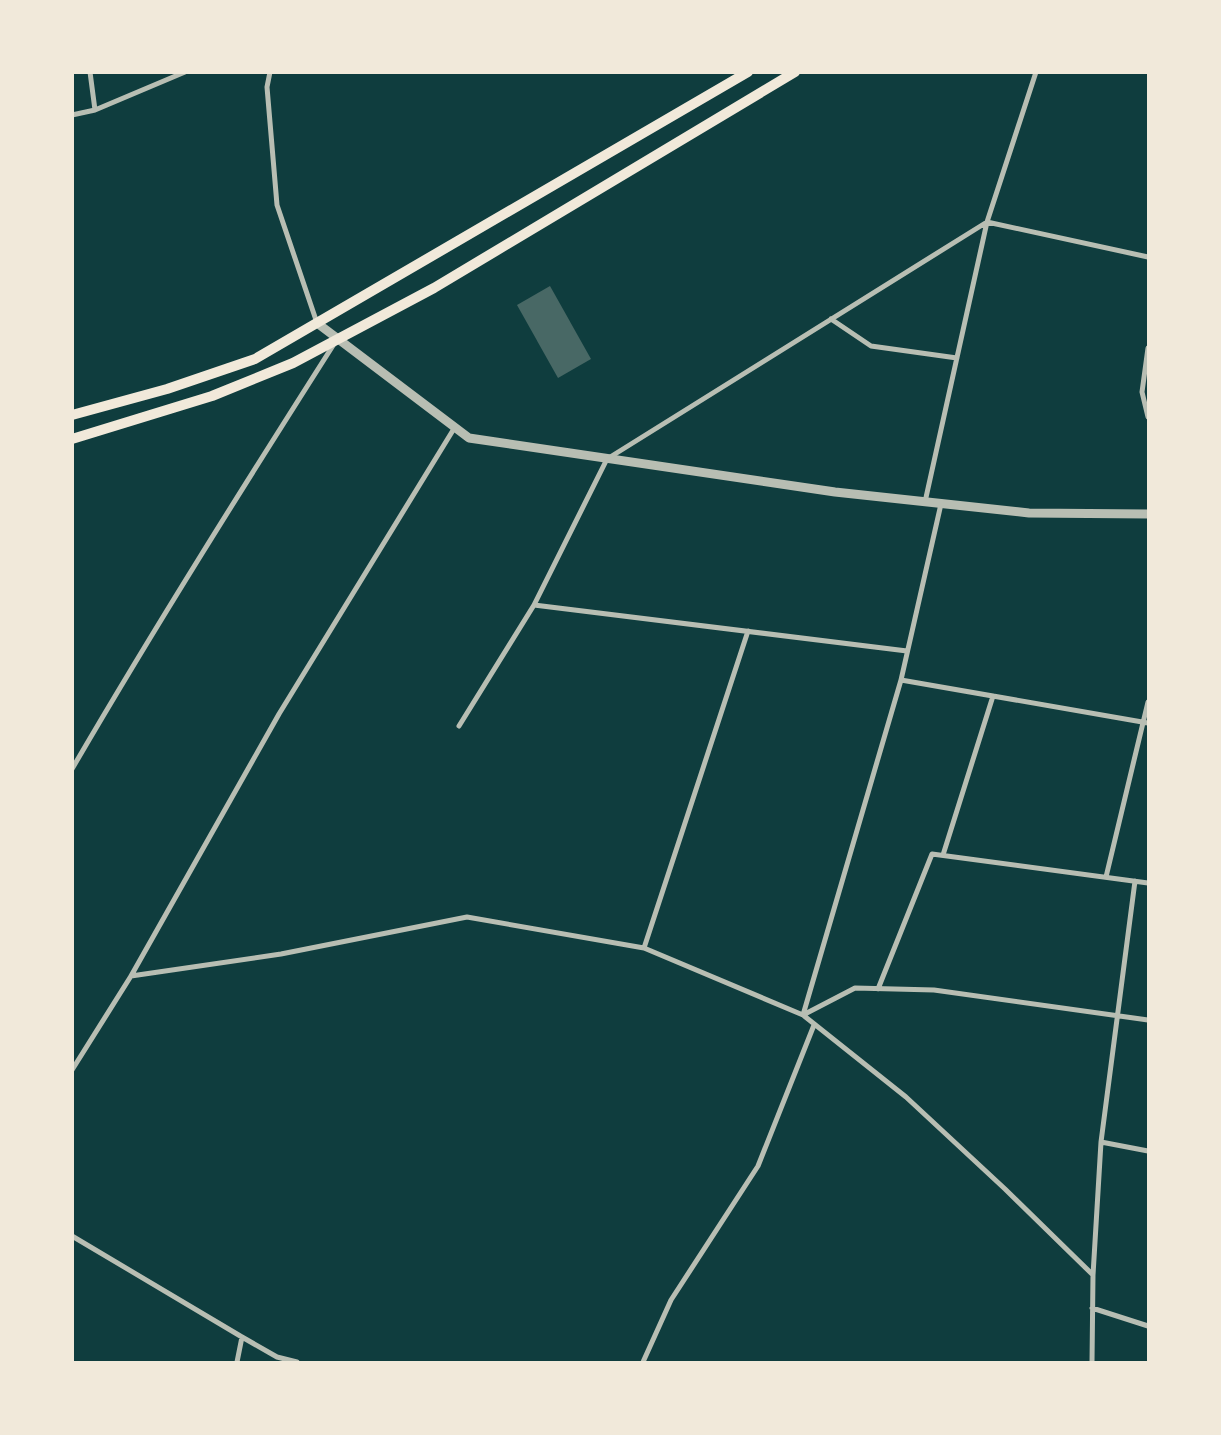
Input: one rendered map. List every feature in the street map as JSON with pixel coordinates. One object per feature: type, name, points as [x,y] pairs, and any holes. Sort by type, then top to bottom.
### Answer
[{"type":"main road","points":[[72,415],[167,389],[255,359],[748,72]]},
{"type":"main road","points":[[72,439],[212,396],[293,363],[434,288],[795,72]]},
{"type":"street","points":[[90,72],[95,110]]},
{"type":"street","points":[[72,115],[95,110],[185,72]]},
{"type":"street","points":[[270,72],[267,87],[277,205],[317,323],[469,438],[835,492],[941,504],[1028,513],[1148,514]]},
{"type":"street","points":[[925,502],[987,222],[1036,72]]},
{"type":"street","points":[[459,726],[534,605],[608,459],[987,222],[1148,257]]},
{"type":"street","points":[[831,319],[871,346],[957,358]]},
{"type":"street","points":[[72,769],[236,497],[337,339]]},
{"type":"street","points":[[1148,348],[1142,392],[1148,417]]},
{"type":"street","points":[[72,1070],[131,976],[279,714],[455,427]]},
{"type":"street","points":[[803,1016],[900,680],[941,504]]},
{"type":"street","points":[[534,605],[907,651]]},
{"type":"street","points":[[644,948],[748,631]]},
{"type":"street","points":[[900,680],[1146,722]]},
{"type":"street","points":[[943,855],[993,696]]},
{"type":"street","points":[[1106,877],[1146,722],[1148,702]]},
{"type":"street","points":[[878,989],[932,854],[1148,883]]},
{"type":"street","points":[[1092,1362],[1093,1275],[1101,1142],[1116,1015],[1135,881]]},
{"type":"street","points":[[131,976],[282,954],[467,917],[644,948],[803,1016],[906,1097],[1005,1189],[1093,1275]]},
{"type":"street","points":[[803,1016],[855,988],[934,990],[1148,1020]]},
{"type":"street","points":[[643,1362],[671,1300],[758,1166],[814,1025]]},
{"type":"street","points":[[1101,1142],[1148,1151]]},
{"type":"street","points":[[72,1236],[242,1337],[278,1357],[297,1362]]},
{"type":"street","points":[[1092,1308],[1148,1326]]},
{"type":"street","points":[[237,1362],[242,1337]]},
{"type":"building","points":[[550,286],[591,359],[558,378],[517,305]]}]
